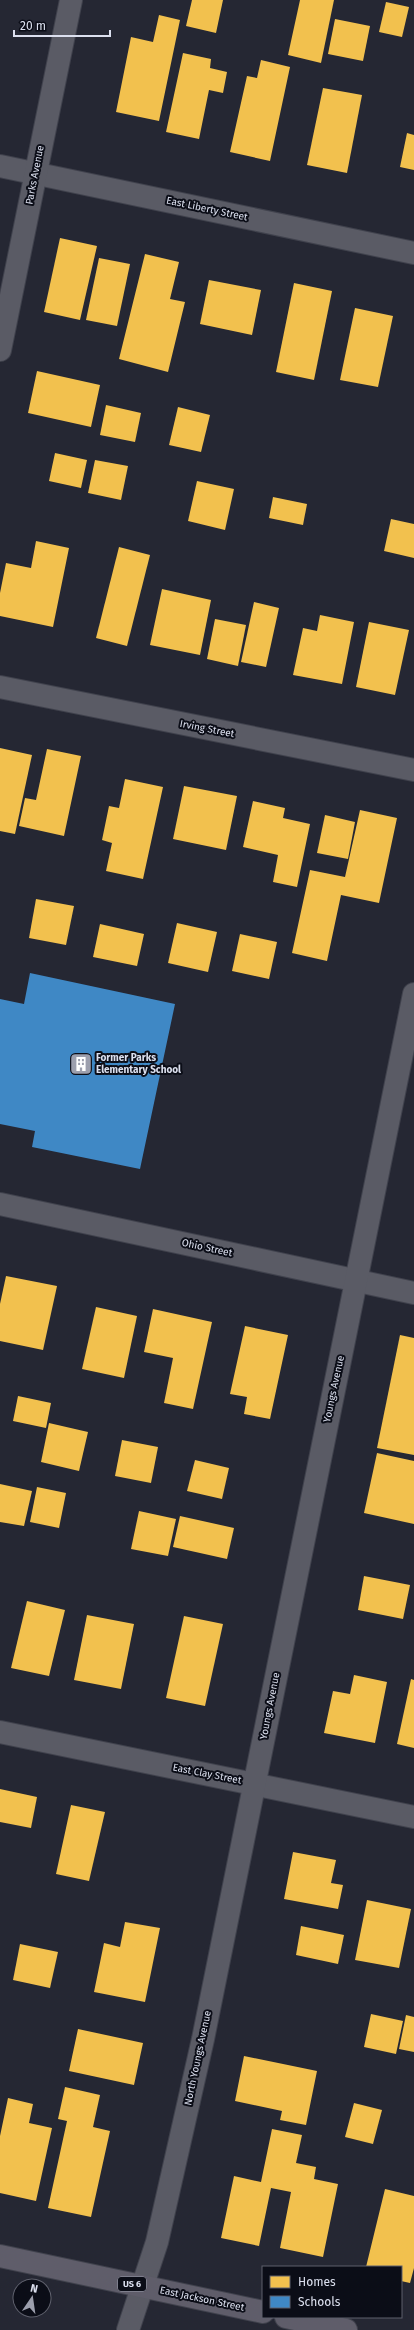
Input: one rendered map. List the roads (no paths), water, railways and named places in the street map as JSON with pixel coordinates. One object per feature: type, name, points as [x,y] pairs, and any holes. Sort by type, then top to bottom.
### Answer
[{"type":"main road","name":"East Jackson Street","points":[[0,2256],[262,2312]]},
{"type":"main road","points":[[291,2318],[346,2330]]},
{"type":"street","name":"Parks Avenue","points":[[0,350],[71,0]]},
{"type":"street","name":"East Liberty Street","points":[[0,166],[414,253]]},
{"type":"street","name":"Irving Street","points":[[0,687],[414,770]]},
{"type":"street","name":"Youngs Avenue","points":[[254,1783],[414,994]]},
{"type":"street","name":"Ohio Street","points":[[0,1204],[356,1279],[414,1293]]},
{"type":"street","name":"East Clay Street","points":[[0,1732],[414,1817]]},
{"type":"street","name":"North Youngs Avenue","points":[[128,2330],[157,2242],[203,2039],[254,1783]]},
{"type":"place","name":"Former Parks Elementary School","points":[[81,1064]]}]
